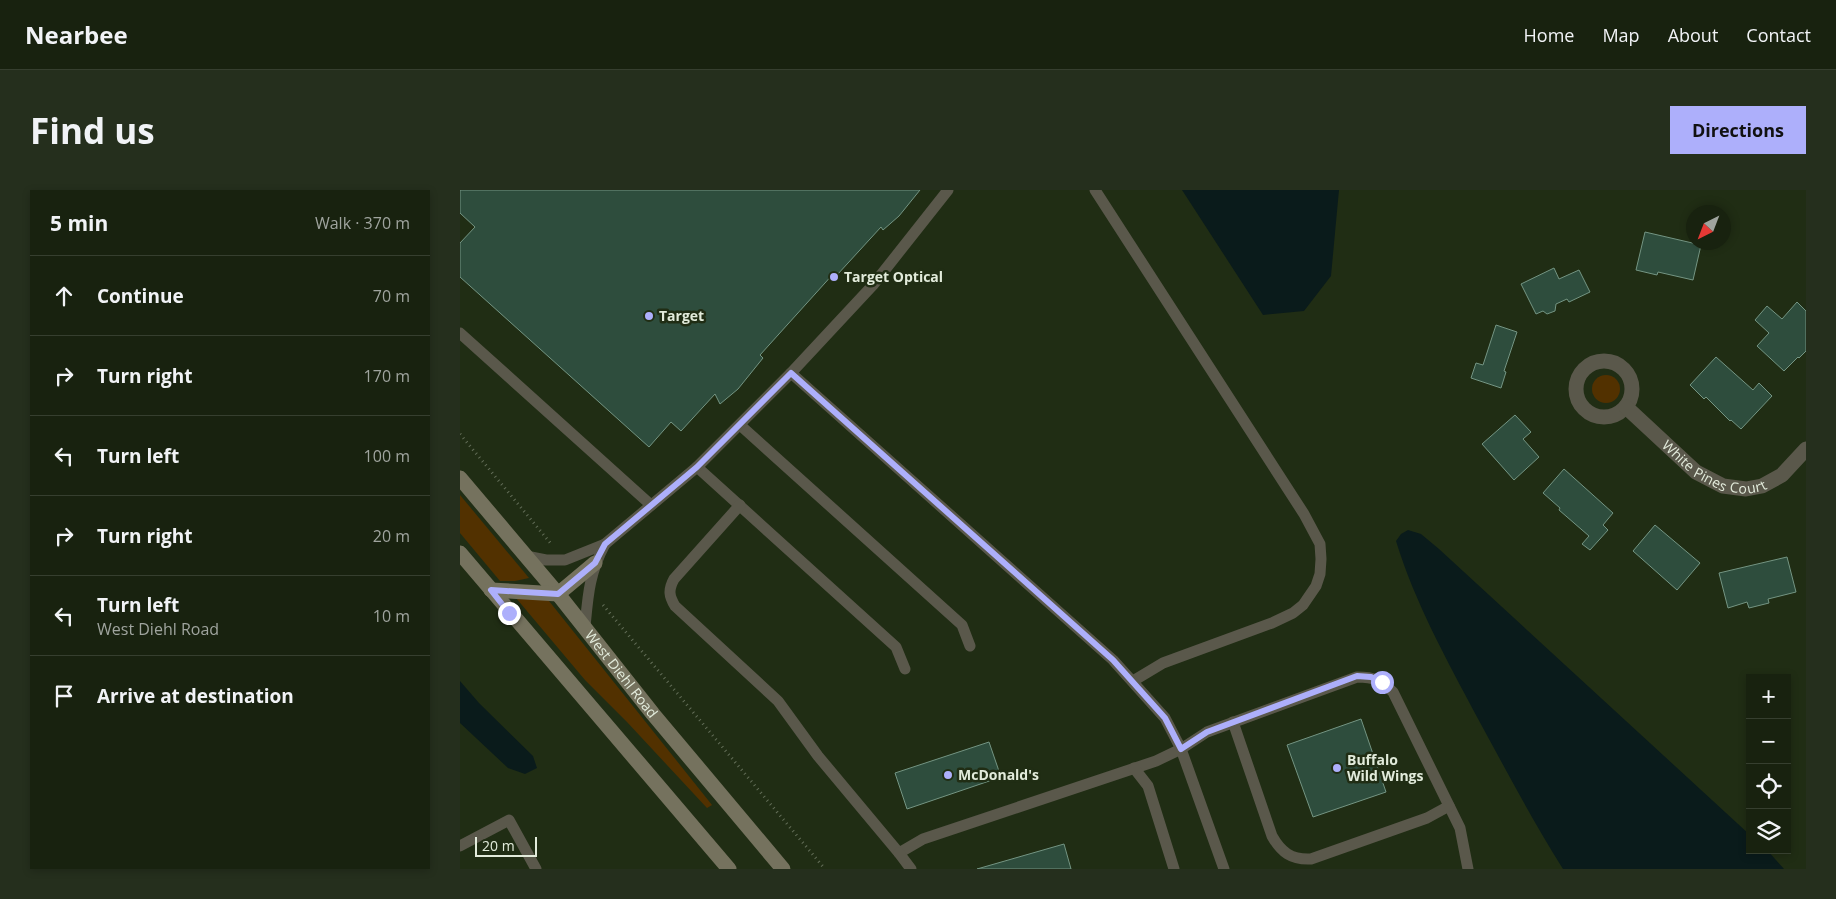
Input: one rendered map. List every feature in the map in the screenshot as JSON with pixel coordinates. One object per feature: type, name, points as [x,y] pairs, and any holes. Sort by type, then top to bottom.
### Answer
[{"type":"street","name":"White Pines Court","points":[[1626,407],[1696,472],[1722,486],[1746,489],[1762,486],[1782,475],[1806,449]]},
{"type":"street","name":"West Diehl Road","points":[[460,478],[558,594],[653,714],[782,869]]},
{"type":"street","points":[[460,553],[729,869]]},
{"type":"street","points":[[491,590],[558,594],[595,563]]},
{"type":"lane","points":[[526,556],[546,560],[565,560],[605,544],[697,467],[791,373],[873,285],[948,190]]},
{"type":"lane","points":[[1095,190],[1304,514],[1320,544],[1320,574],[1316,586],[1309,598],[1293,613],[1272,623],[1163,663],[1133,681]]},
{"type":"lane","points":[[460,333],[651,505]]},
{"type":"lane","points":[[791,373],[1106,654],[1133,681],[1165,718],[1181,749],[1224,869]]},
{"type":"lane","points":[[740,425],[962,625],[970,646]]},
{"type":"lane","points":[[697,467],[896,647],[905,669]]},
{"type":"lane","points":[[740,505],[674,579],[669,588],[671,598],[675,606],[778,701],[818,756],[911,869]]},
{"type":"lane","points":[[585,627],[589,589],[595,563],[605,544]]},
{"type":"lane","points":[[899,853],[923,839],[1156,761],[1181,749],[1207,732],[1357,676],[1371,677],[1382,682],[1393,692],[1460,828],[1468,869]]},
{"type":"lane","points":[[1233,722],[1272,836],[1279,848],[1287,855],[1300,860],[1311,859],[1427,818],[1449,806]]},
{"type":"lane","points":[[1134,768],[1148,786],[1174,869]]},
{"type":"lane","points":[[460,846],[509,820],[536,869]]},
{"type":"path","points":[[460,434],[565,560]]},
{"type":"path","points":[[589,589],[825,869]]},
{"type":"shaded area","points":[[1182,190],[1339,190],[1331,276],[1304,311],[1263,315]]},
{"type":"shaded area","points":[[1606,375],[1616,379],[1620,389],[1616,399],[1606,403],[1596,399],[1592,389],[1596,379]]},
{"type":"shaded area","points":[[460,495],[529,578],[515,581],[500,581],[460,533]]},
{"type":"shaded area","points":[[1408,530],[1421,534],[1439,549],[1746,831],[1746,854],[1771,854],[1784,869],[1563,869],[1530,813],[1443,653],[1412,587],[1396,541],[1401,534]]},
{"type":"shaded area","points":[[545,596],[712,805],[707,808],[585,680],[516,598]]},
{"type":"shaded area","points":[[460,681],[479,703],[533,756],[537,768],[525,774],[508,768],[460,723]]},
{"type":"building","name":"Target","points":[[460,190],[920,190],[899,216],[883,230],[881,227],[837,275],[834,273],[760,355],[763,358],[738,389],[720,404],[715,394],[681,431],[671,422],[649,447],[460,277],[460,243],[475,227],[460,213]]},
{"type":"building","points":[[1645,232],[1686,242],[1686,250],[1700,250],[1693,280],[1658,272],[1657,275],[1636,270]]},
{"type":"building","points":[[1554,268],[1559,279],[1579,270],[1590,292],[1569,302],[1567,299],[1556,304],[1555,311],[1547,314],[1543,311],[1536,314],[1521,284]]},
{"type":"building","points":[[1797,302],[1806,311],[1806,351],[1784,371],[1757,346],[1769,333],[1755,320],[1767,306],[1782,319]]},
{"type":"building","points":[[1496,325],[1517,332],[1504,371],[1506,372],[1501,388],[1471,378],[1476,363],[1483,365]]},
{"type":"building","points":[[1716,357],[1753,390],[1759,383],[1772,396],[1741,429],[1690,385]]},
{"type":"building","points":[[1515,415],[1531,432],[1523,439],[1539,457],[1514,480],[1482,444]]},
{"type":"building","points":[[1564,469],[1613,513],[1603,525],[1608,530],[1590,550],[1582,544],[1589,536],[1543,493]]},
{"type":"building","points":[[1655,525],[1700,563],[1677,590],[1633,551]]},
{"type":"building","points":[[1787,557],[1796,592],[1768,599],[1769,603],[1749,608],[1747,602],[1728,608],[1719,573]]},
{"type":"building","name":"Buffalo Wild Wings","points":[[1361,719],[1386,792],[1313,817],[1287,745]]},
{"type":"building","name":"McDonald's","points":[[989,742],[1001,777],[907,809],[895,773]]},
{"type":"building","points":[[1064,844],[1071,869],[977,869]]},
{"type":"place","name":"Target Optical","points":[[834,277]]},
{"type":"place","name":"Target","points":[[649,316]]},
{"type":"place","name":"Buffalo Wild Wings","points":[[1337,768]]},
{"type":"place","name":"McDonald's","points":[[948,775]]},
{"type":"route","points":[[509,613],[491,590],[558,594],[595,563],[605,544],[697,467],[791,373],[1113,660],[1165,718],[1181,749],[1207,732],[1357,676],[1371,677],[1382,682]]}]
